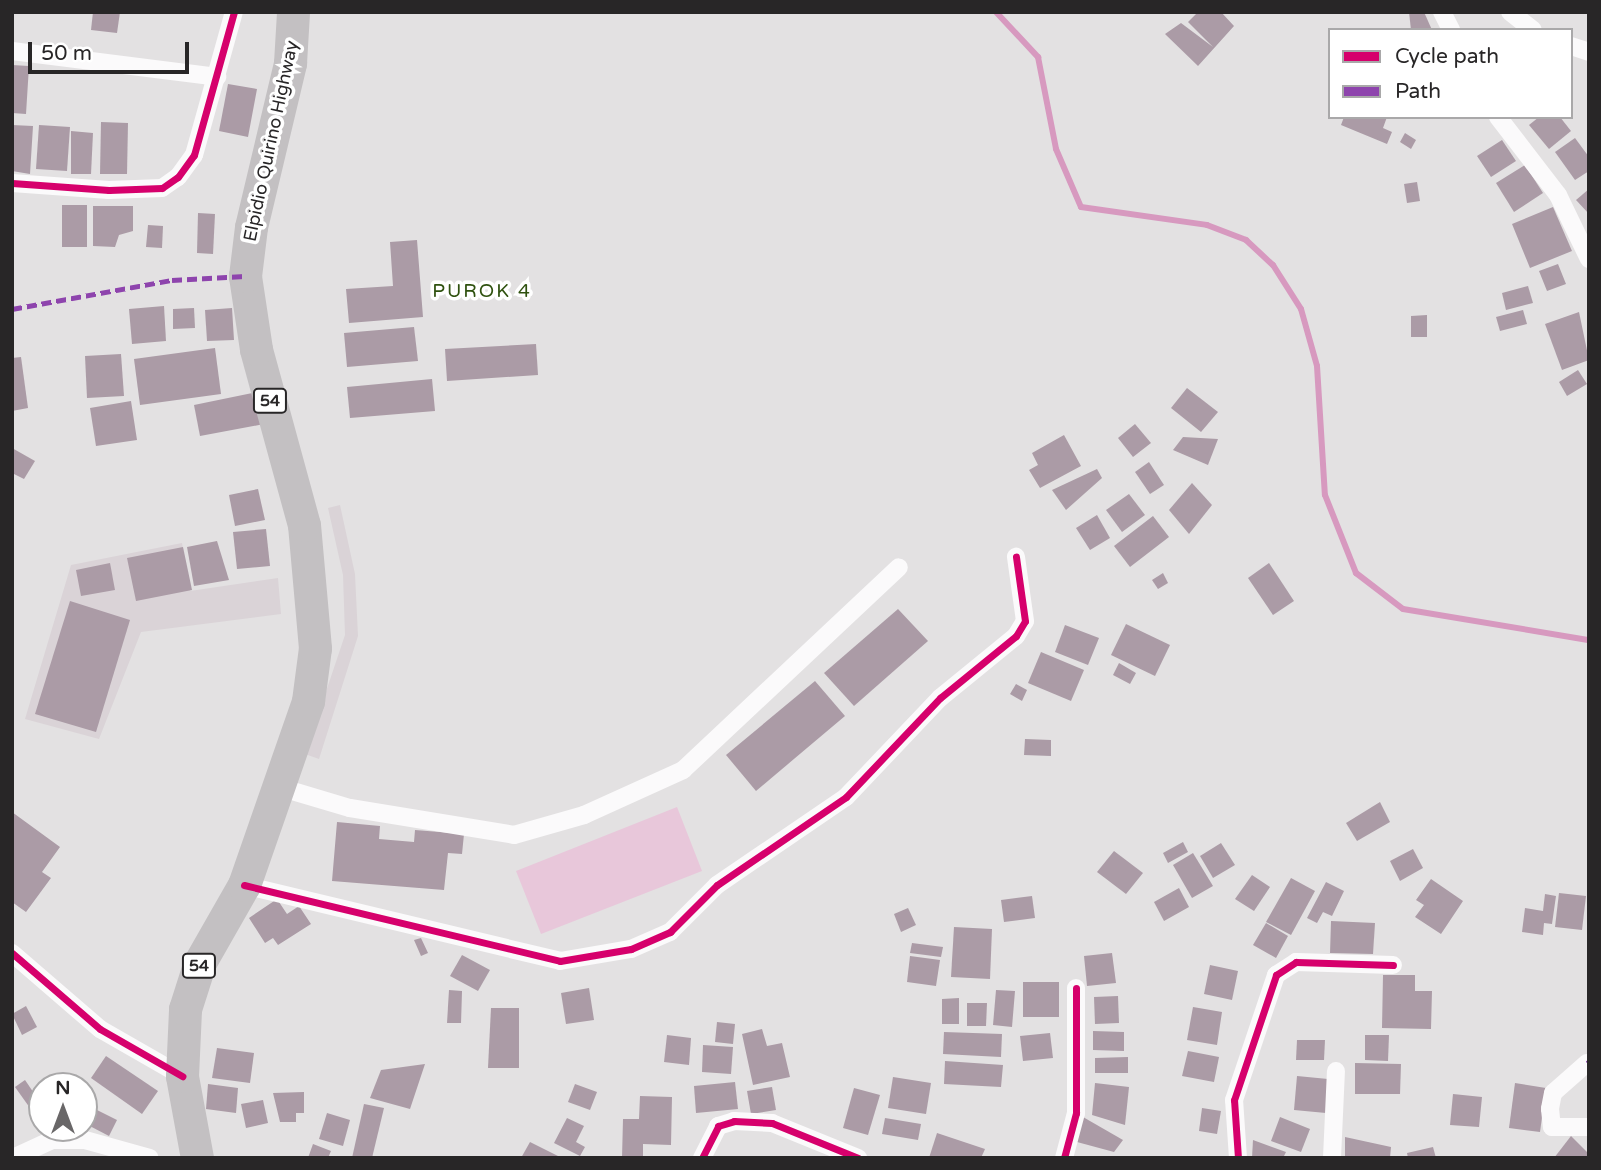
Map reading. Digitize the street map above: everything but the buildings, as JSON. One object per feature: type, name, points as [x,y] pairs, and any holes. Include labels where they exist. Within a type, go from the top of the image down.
[{"type":"highway","name":"Elpidio Quirino Highway","points":[[197,1158],[181,1076],[185,1009],[197,974],[244,885],[308,701],[315,648],[312,589],[304,525],[256,349],[245,276],[251,227],[290,63],[293,12]]},
{"type":"street","points":[[12,183],[162,188],[178,177],[194,155],[234,12]]},
{"type":"street","points":[[1442,12],[1450,28]]},
{"type":"street","points":[[1510,12],[1530,28]]},
{"type":"street","points":[[12,51],[217,77]]},
{"type":"street","points":[[1500,119],[1558,195],[1589,259]]},
{"type":"street","points":[[244,885],[560,961],[631,949],[670,932],[717,885],[846,797],[940,698],[1016,636],[1025,621],[1016,557]]},
{"type":"street","points":[[279,787],[350,808],[514,835],[584,815],[683,770],[899,567]]},
{"type":"street","points":[[12,953],[100,1029],[181,1076]]},
{"type":"street","points":[[1238,1158],[1234,1100],[1276,975],[1296,962],[1393,965]]},
{"type":"street","points":[[1064,1158],[1076,1113],[1076,988]]},
{"type":"street","points":[[1587,1063],[1553,1093],[1550,1109],[1552,1127],[1589,1127]]},
{"type":"street","points":[[1332,1158],[1336,1071]]},
{"type":"street","points":[[702,1158],[718,1126],[734,1121],[772,1123],[858,1158]]},
{"type":"street","points":[[13,1158],[52,1140],[85,1140],[150,1158]]},
{"type":"shaded area","points":[[340,505],[355,574],[358,636],[319,759],[305,754],[345,635],[343,575],[328,508]]},
{"type":"shaded area","points":[[182,543],[190,591],[278,578],[281,614],[141,632],[99,739],[25,719],[71,565]]},
{"type":"shaded area","points":[[677,807],[702,871],[541,934],[516,871]]},
{"type":"waterway","points":[[996,12],[1038,57],[1056,149],[1081,207],[1207,225],[1246,240],[1273,265],[1301,309],[1317,366],[1325,495],[1356,573],[1403,609],[1589,640]]},
{"type":"marked path","points":[[12,309],[172,280],[245,276]]},
{"type":"cycle path","points":[[12,183],[109,190],[162,188],[178,177],[194,155],[234,12]]},
{"type":"cycle path","points":[[244,885],[560,961],[631,949],[670,932],[717,885],[846,797],[940,698],[1016,636],[1025,621],[1016,557]]},
{"type":"cycle path","points":[[12,953],[100,1029],[182,1076]]},
{"type":"cycle path","points":[[1238,1158],[1234,1100],[1276,975],[1296,962],[1393,965]]},
{"type":"cycle path","points":[[1064,1158],[1076,1113],[1076,988]]},
{"type":"cycle path","points":[[702,1158],[718,1126],[734,1121],[772,1123],[858,1158]]},
{"type":"district","name":"PUROK 4","points":[[482,292]]}]
